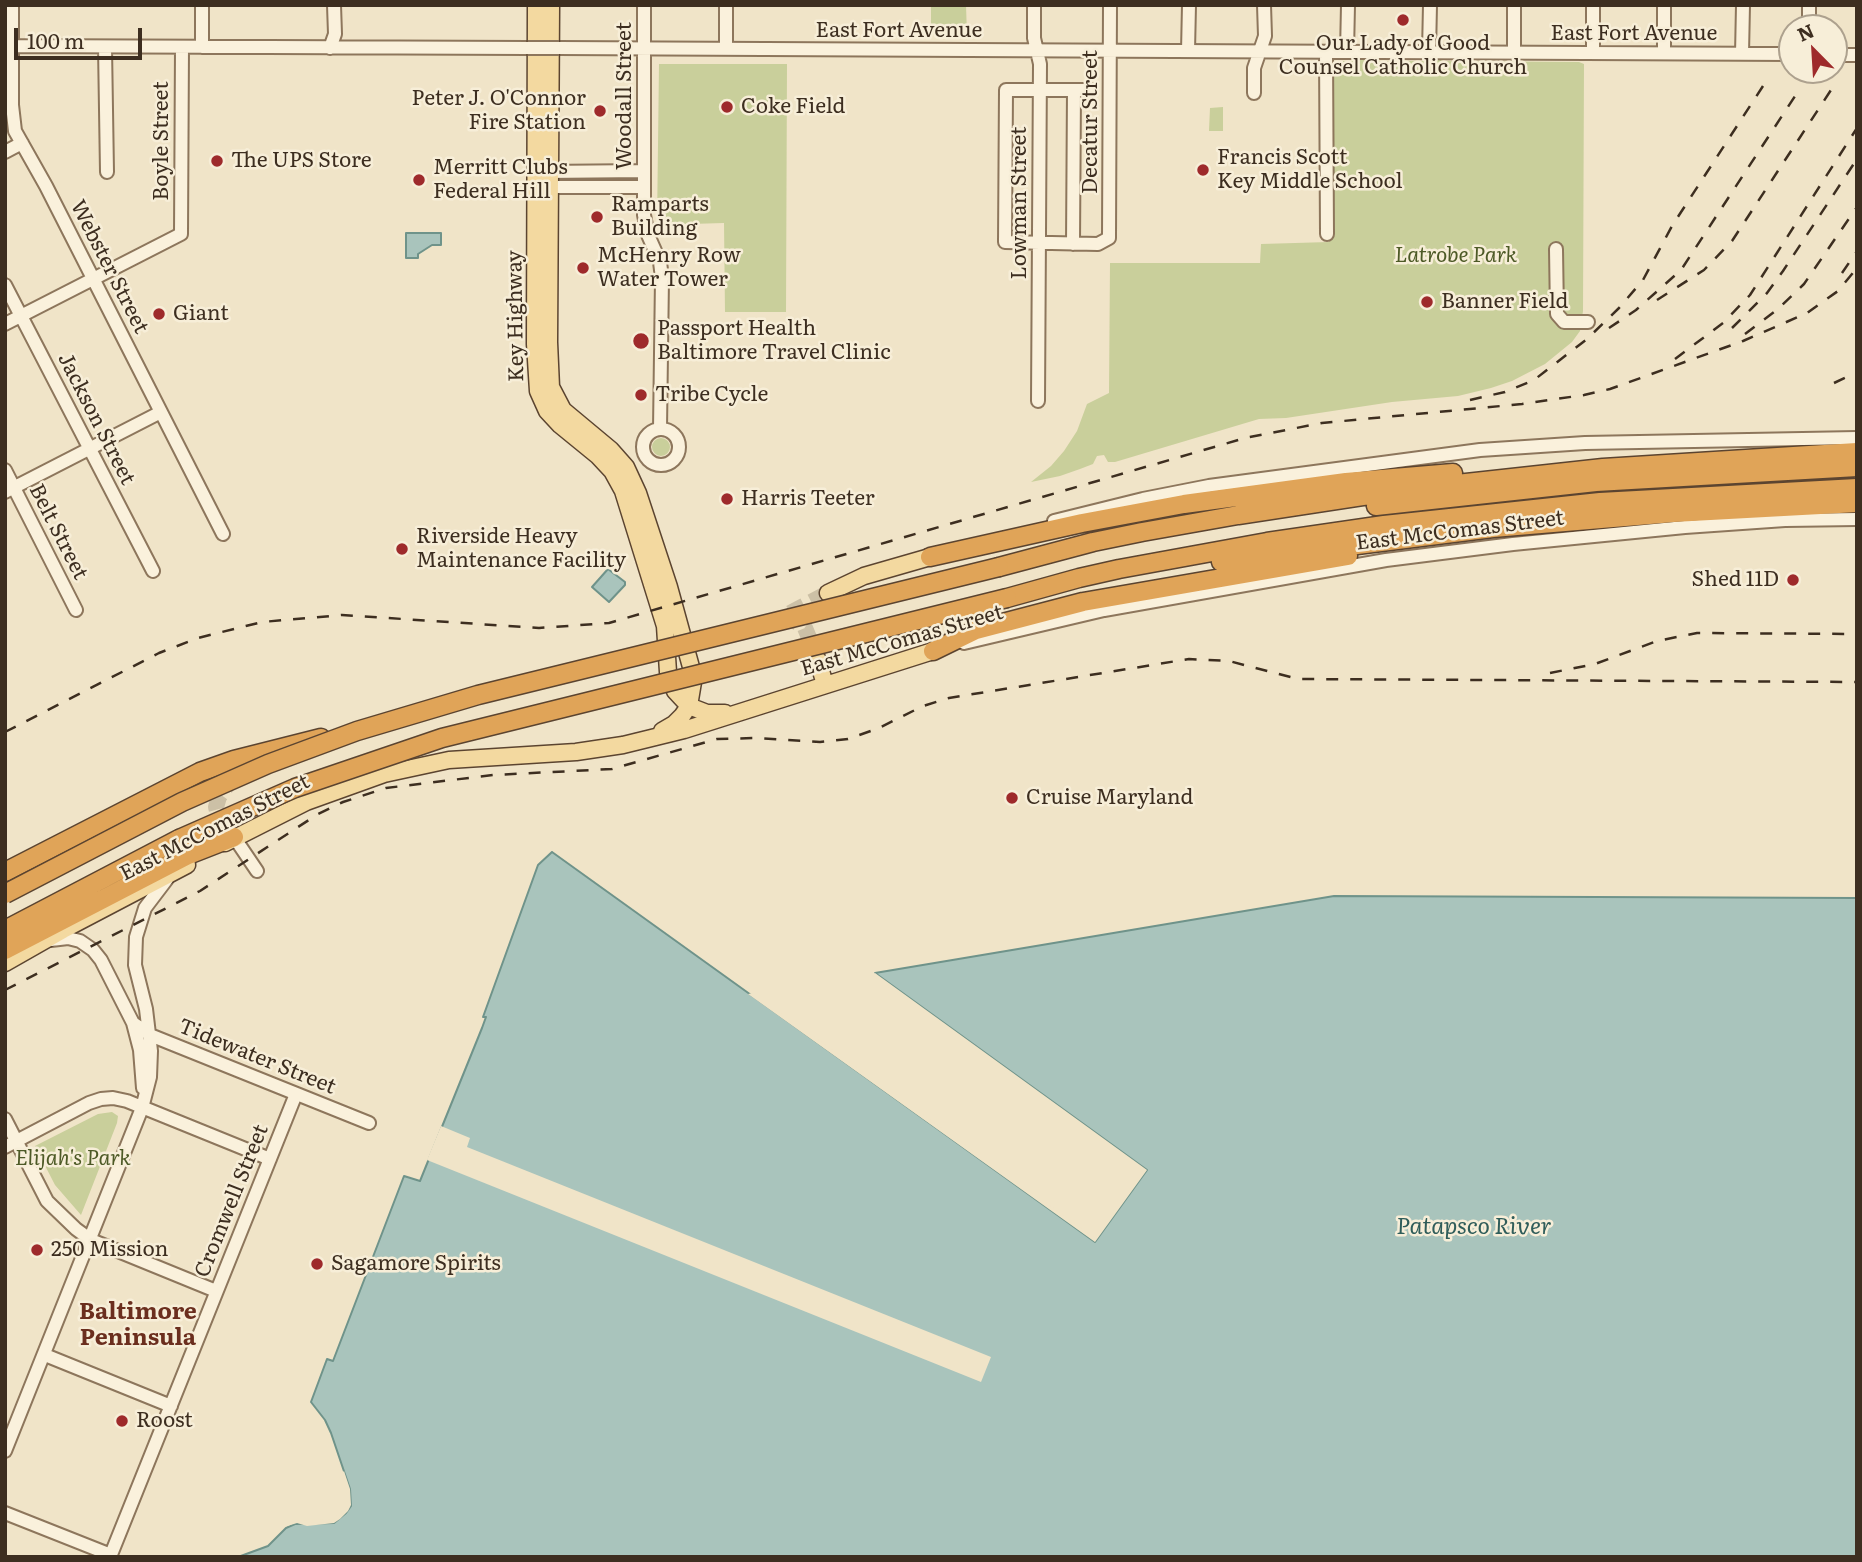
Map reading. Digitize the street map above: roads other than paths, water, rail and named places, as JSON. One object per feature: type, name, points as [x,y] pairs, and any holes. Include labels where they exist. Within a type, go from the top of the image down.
[{"type":"highway","points":[[5,894],[211,789],[287,756],[367,727],[478,695],[1093,542],[1353,497],[1554,472],[1857,452]]},
{"type":"highway","points":[[999,567],[1295,517],[1436,498],[1624,480],[1857,467]]},
{"type":"highway","points":[[930,557],[1119,516],[1251,494],[1419,475],[1496,471],[1554,472]]},
{"type":"highway","points":[[5,930],[228,816],[383,756],[531,715],[1079,578],[1267,542],[1395,523],[1600,502],[1857,488]]},
{"type":"highway","points":[[1007,598],[1280,553],[1558,522],[1857,503]]},
{"type":"highway","points":[[933,651],[976,631],[1115,595],[1371,552],[1491,536],[1558,522]]},
{"type":"highway","points":[[5,872],[200,772],[234,760],[324,737]]},
{"type":"highway","points":[[5,950],[231,834]]},
{"type":"main road","name":"Key Highway","points":[[536,5],[551,387],[563,410],[620,460],[638,493],[669,587],[692,672],[689,706]]},
{"type":"main road","name":"Key Highway","points":[[551,5],[535,370],[538,391],[547,411],[598,456],[612,471],[623,491],[665,626],[670,679],[679,696],[689,706]]},
{"type":"main road","points":[[828,593],[864,576],[930,557]]},
{"type":"main road","name":"East McComas Street","points":[[5,963],[175,871],[231,834],[366,779],[415,766],[489,756],[593,750],[647,739],[684,730],[933,651]]},
{"type":"main road","points":[[818,660],[825,685]]},
{"type":"main road","points":[[647,739],[674,724],[689,706],[713,713],[737,713]]},
{"type":"street","name":"Webster Street","points":[[12,5],[9,46],[15,131],[223,534]]},
{"type":"street","points":[[202,5],[202,47]]},
{"type":"street","points":[[330,48],[335,34],[334,5]]},
{"type":"street","name":"Woodall Street","points":[[644,5],[645,224],[660,262],[662,278],[660,429]]},
{"type":"street","points":[[726,5],[726,49]]},
{"type":"street","name":"Lowman Street","points":[[1034,5],[1034,38],[1040,64],[1038,401]]},
{"type":"street","name":"Decatur Street","points":[[1073,244],[1098,244],[1109,238],[1110,5]]},
{"type":"street","points":[[1188,51],[1189,5]]},
{"type":"street","points":[[1254,93],[1254,68],[1265,36],[1264,5]]},
{"type":"street","points":[[1348,5],[1348,52]]},
{"type":"street","points":[[1429,52],[1430,5]]},
{"type":"street","points":[[1514,5],[1514,52]]},
{"type":"street","points":[[1593,5],[1593,53]]},
{"type":"street","points":[[1664,5],[1664,53]]},
{"type":"street","points":[[1742,5],[1742,54]]},
{"type":"street","name":"East Fort Avenue","points":[[9,46],[1778,54]]},
{"type":"street","points":[[105,47],[107,172]]},
{"type":"street","name":"Boyle Street","points":[[93,279],[181,234],[182,47]]},
{"type":"street","points":[[1326,52],[1327,234]]},
{"type":"street","points":[[1074,90],[1073,244],[1005,242],[1006,90],[1040,90],[1074,90],[1091,90]]},
{"type":"street","points":[[5,152],[22,143]]},
{"type":"street","points":[[543,180],[644,171]]},
{"type":"street","points":[[543,180],[644,187]]},
{"type":"street","points":[[1556,249],[1557,314],[1564,322],[1588,322]]},
{"type":"street","points":[[5,324],[93,279]]},
{"type":"street","name":"Jackson Street","points":[[5,285],[153,571]]},
{"type":"street","points":[[10,490],[161,412]]},
{"type":"street","points":[[930,557],[1043,524],[1175,492],[1241,480],[1420,457],[1585,443],[1857,438]]},
{"type":"street","name":"Belt Street","points":[[5,470],[10,490],[76,611]]},
{"type":"street","name":"East McComas Street","points":[[933,651],[1078,615],[1386,560],[1685,527],[1857,519]]},
{"type":"street","points":[[231,834],[257,871]]},
{"type":"street","points":[[5,1451],[142,1108],[150,1077],[151,1058],[150,1035],[135,965],[136,937],[142,915],[150,900],[175,871]]},
{"type":"street","points":[[44,942],[63,938],[80,941],[93,950],[104,965],[133,1023],[142,1066],[142,1108]]},
{"type":"street","name":"Tidewater Street","points":[[133,1023],[150,1035],[369,1123]]},
{"type":"street","points":[[151,1058],[160,1051],[176,1046]]},
{"type":"street","name":"Cromwell Street","points":[[110,1556],[296,1094]]},
{"type":"street","points":[[11,1144],[101,1099],[126,1101],[270,1159]]},
{"type":"street","points":[[5,1119],[11,1144],[47,1201],[69,1223],[91,1240],[216,1291]]},
{"type":"street","points":[[45,1355],[171,1406]]},
{"type":"street","points":[[5,1513],[110,1556]]},
{"type":"water","points":[[406,233],[441,233],[441,245],[432,245],[418,254],[418,258],[406,258]]},
{"type":"water","points":[[608,569],[625,582],[609,602],[592,587]]},
{"type":"water","name":"Patapsco River","points":[[552,852],[1095,1242],[1147,1170],[875,973],[1334,896],[1857,898],[1857,1557],[238,1557],[268,1546],[286,1528],[295,1524],[334,1523],[351,1506],[350,1489],[331,1433],[311,1402],[327,1359],[333,1361],[404,1176],[420,1181],[482,1028],[486,1017],[483,1017],[538,865]]},
{"type":"tunnel","points":[[790,613],[828,593]]},
{"type":"tunnel","points":[[785,614],[805,628],[817,657]]},
{"type":"tunnel","points":[[227,831],[216,807],[219,797],[233,777]]},
{"type":"railway","points":[[1470,400],[1505,392],[1534,380],[1587,339],[1619,308],[1643,280],[1672,226],[1763,86]]},
{"type":"railway","points":[[1609,328],[1636,310],[1681,270],[1799,90]]},
{"type":"railway","points":[[1657,300],[1704,270],[1732,241],[1831,90]]},
{"type":"railway","points":[[1675,359],[1723,323],[1750,295],[1857,128]]},
{"type":"railway","points":[[1732,328],[1767,293],[1857,159]]},
{"type":"railway","points":[[1745,334],[1778,309],[1804,284],[1857,207]]},
{"type":"railway","points":[[1842,273],[1857,251]]},
{"type":"railway","points":[[5,732],[159,653],[198,638],[262,622],[342,615],[539,628],[609,623],[1245,438],[1322,423],[1522,404],[1610,389],[1743,341],[1807,313],[1838,291],[1857,268]]},
{"type":"railway","points":[[1834,383],[1857,372]]},
{"type":"railway","points":[[1550,673],[1595,664],[1657,641],[1697,633],[1857,634]]},
{"type":"railway","points":[[5,990],[200,891],[318,814],[343,802],[386,788],[493,775],[612,769],[717,739],[757,738],[820,742],[848,739],[879,728],[923,706],[949,698],[1189,659],[1229,661],[1298,679],[1857,682]]},
{"type":"place","name":"Our Lady of Good Counsel Catholic Church","points":[[1403,20]]},
{"type":"place","name":"Coke Field","points":[[727,107]]},
{"type":"place","name":"Peter J. O'Connor Fire Station","points":[[600,111]]},
{"type":"place","name":"The UPS Store","points":[[217,161]]},
{"type":"place","name":"Francis Scott Key Middle School","points":[[1203,170]]},
{"type":"place","name":"Merritt Clubs Federal Hill","points":[[419,180]]},
{"type":"place","name":"Ramparts Building","points":[[597,217]]},
{"type":"place","name":"McHenry Row Water Tower","points":[[583,268]]},
{"type":"place","name":"Banner Field","points":[[1427,302]]},
{"type":"place","name":"Giant","points":[[159,314]]},
{"type":"place","name":"Passport Health Baltimore Travel Clinic","points":[[641,341]]},
{"type":"place","name":"Tribe Cycle","points":[[641,395]]},
{"type":"place","name":"Harris Teeter","points":[[727,499]]},
{"type":"place","name":"Riverside Heavy Maintenance Facility","points":[[402,549]]},
{"type":"place","name":"Shed 11D","points":[[1793,580]]},
{"type":"place","name":"Cruise Maryland","points":[[1012,798]]},
{"type":"place","name":"250 Mission","points":[[37,1250]]},
{"type":"place","name":"Sagamore Spirits","points":[[317,1264]]},
{"type":"place","name":"Roost","points":[[122,1421]]},
{"type":"district","name":"Baltimore Peninsula","points":[[138,1325]]},
{"type":"park label","name":"Latrobe Park","points":[[1456,256]]},
{"type":"park label","name":"Elijah's Park","points":[[73,1159]]}]
